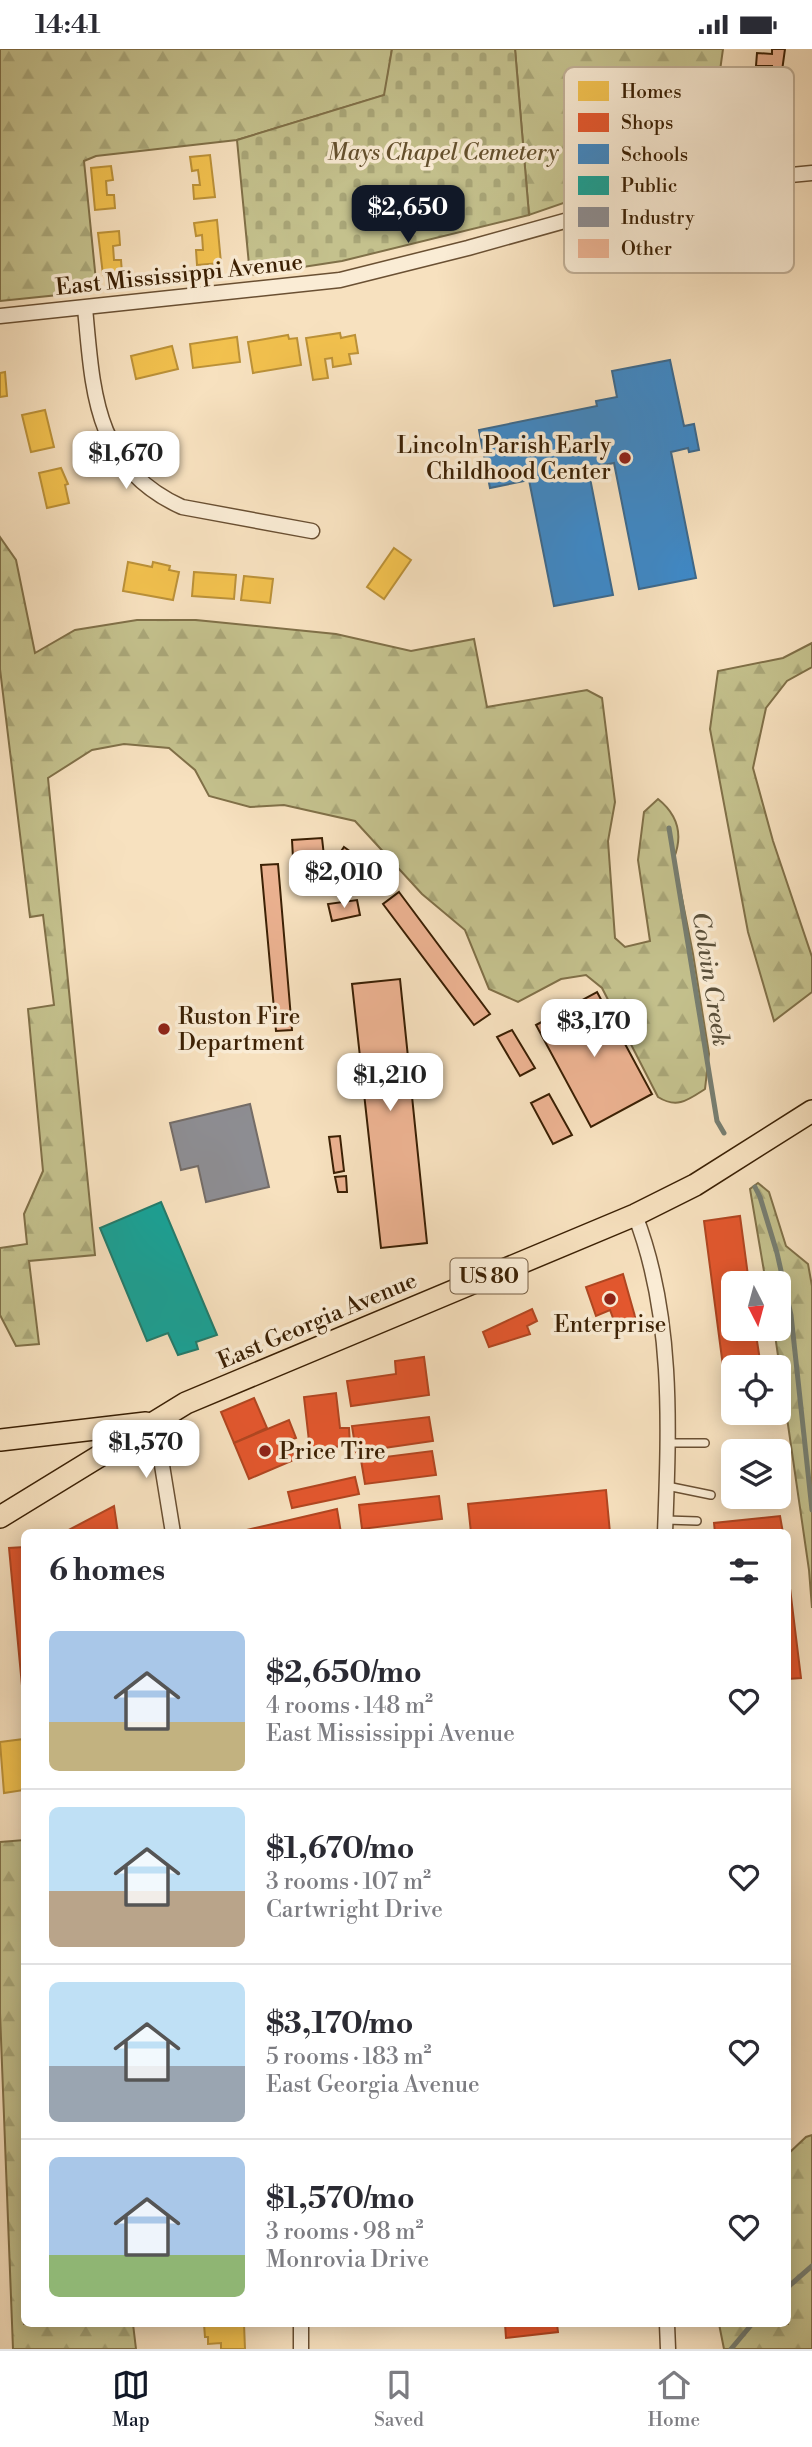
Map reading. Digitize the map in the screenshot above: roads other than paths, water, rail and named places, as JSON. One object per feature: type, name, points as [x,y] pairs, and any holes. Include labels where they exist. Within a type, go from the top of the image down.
[{"type":"main road","name":"East Georgia Avenue","points":[[0,1517],[186,1403],[635,1215],[695,1185],[812,1111]]},
{"type":"main road","points":[[0,1440],[155,1422]]},
{"type":"street","name":"East Mississippi Avenue","points":[[794,175],[812,173]]},
{"type":"street","name":"East Mississippi Avenue","points":[[0,316],[340,279],[468,249],[564,222]]},
{"type":"street","points":[[85,308],[92,386],[97,406],[113,446],[137,477],[165,499],[182,507],[312,531]]},
{"type":"street","points":[[635,1215],[648,1249],[655,1279],[665,1366],[668,1443],[665,1526]]},
{"type":"street","points":[[155,1422],[172,1529]]},
{"type":"street","points":[[301,2327],[301,2349]]},
{"type":"street","points":[[667,2327],[668,2349]]},
{"type":"lane","points":[[668,1443],[705,1443]]},
{"type":"lane","points":[[666,1486],[711,1495]]},
{"type":"lane","points":[[665,1526],[697,1521]]},
{"type":"waterway","name":"Colvin Creek","points":[[669,828],[717,1121],[724,1133]]},
{"type":"waterway","name":"Colvin Creek","points":[[755,1187],[777,1253],[791,1315],[812,1510]]},
{"type":"waterway","name":"Colvin Creek","points":[[791,2284],[812,2266]]},
{"type":"waterway","name":"Colvin Creek","points":[[731,2349],[749,2327]]},
{"type":"place","name":"Lincoln Parish Early Childhood Center","points":[[625,458]]},
{"type":"place","name":"Ruston Fire Department","points":[[164,1029]]},
{"type":"place","name":"Enterprise","points":[[610,1299]]},
{"type":"place","name":"Price Tire","points":[[265,1451]]},
{"type":"park label","name":"Mays Chapel Cemetery","points":[[443,152]]}]
